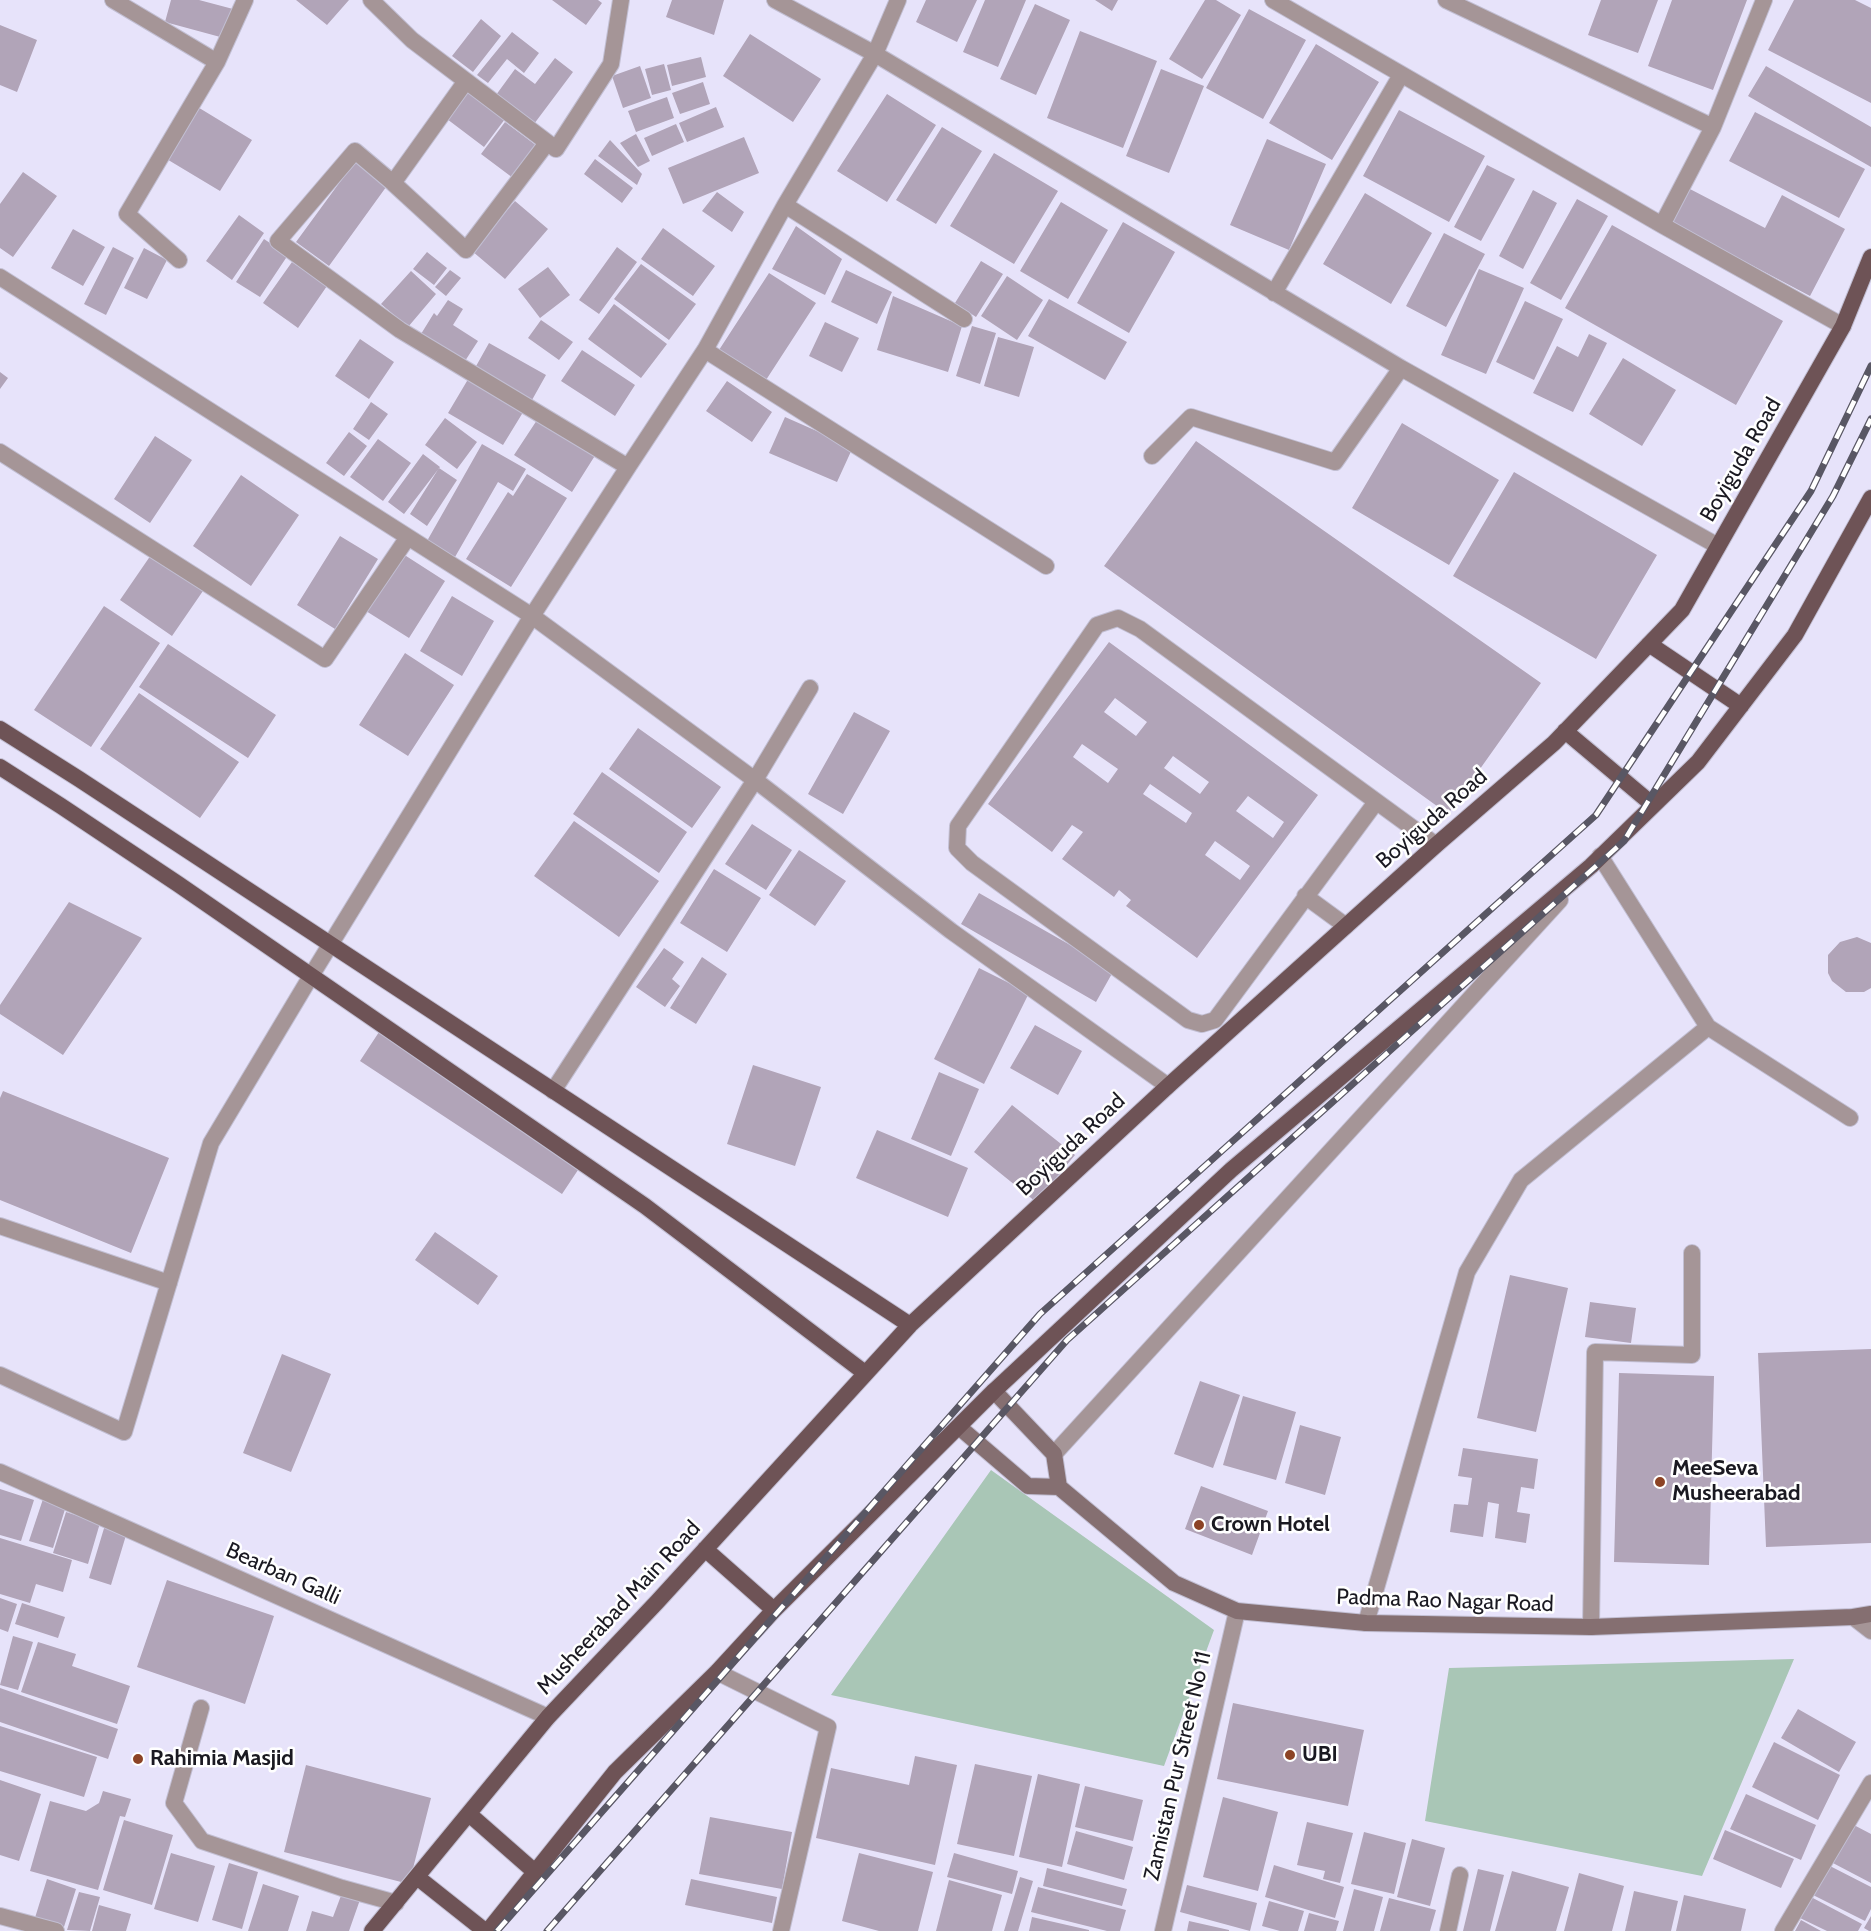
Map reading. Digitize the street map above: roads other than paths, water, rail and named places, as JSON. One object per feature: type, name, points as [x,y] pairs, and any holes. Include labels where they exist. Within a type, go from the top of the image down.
[{"type":"main road","name":"Boyiguda Road","points":[[910,1325],[1168,1086],[1565,731],[1682,610],[1843,326],[1871,257]]},
{"type":"main road","points":[[417,1877],[487,1931],[615,1772],[994,1391],[1231,1170],[1595,861],[1698,762],[1795,636],[1871,498]]},
{"type":"main road","points":[[1649,644],[1741,706]]},
{"type":"main road","points":[[0,729],[910,1325]]},
{"type":"main road","points":[[1565,731],[1653,805]]},
{"type":"main road","points":[[0,767],[311,976],[645,1206],[865,1373]]},
{"type":"main road","name":"Musheerabad Main Road","points":[[372,1931],[548,1717],[910,1325]]},
{"type":"main road","points":[[959,1427],[1028,1486],[1059,1487],[1054,1454],[994,1391]]},
{"type":"main road","name":"Padma Rao Nagar Road","points":[[1059,1487],[1174,1583],[1237,1611],[1366,1623],[1591,1627],[1853,1617],[1871,1614]]},
{"type":"main road","points":[[705,1549],[774,1610]]},
{"type":"main road","points":[[469,1814],[535,1872]]},
{"type":"street","points":[[112,0],[217,62]]},
{"type":"street","points":[[179,260],[127,214],[217,62],[245,0]]},
{"type":"street","points":[[371,0],[412,40],[556,149],[611,64],[621,0]]},
{"type":"street","points":[[775,0],[875,54],[1401,368],[1718,546]]},
{"type":"street","points":[[0,1375],[124,1432],[211,1143],[532,616],[705,350],[785,205],[875,54],[898,0]]},
{"type":"street","points":[[1273,0],[1662,225],[1843,326]]},
{"type":"street","points":[[1446,0],[1713,127]]},
{"type":"street","points":[[1662,225],[1713,127],[1764,0]]},
{"type":"street","points":[[1274,293],[1401,75]]},
{"type":"street","points":[[393,183],[466,81]]},
{"type":"street","points":[[547,143],[466,250],[355,151],[278,241],[399,330],[628,466]]},
{"type":"street","points":[[785,205],[964,319]]},
{"type":"street","points":[[0,277],[532,616],[754,780],[951,931],[1168,1086]]},
{"type":"street","points":[[705,350],[1046,566]]},
{"type":"street","points":[[1152,456],[1191,417],[1335,462],[1401,368]]},
{"type":"street","points":[[0,452],[325,659],[408,537]]},
{"type":"street","points":[[1376,801],[1215,1020],[1202,1024],[1188,1020],[972,863],[957,848],[958,826],[1097,625],[1118,618],[1140,629],[1376,801],[1436,845]]},
{"type":"street","points":[[553,1091],[754,780],[810,688]]},
{"type":"street","points":[[1054,1454],[1595,861],[1708,1028],[1850,1118]]},
{"type":"street","points":[[1305,896],[1346,926]]},
{"type":"street","points":[[1366,1623],[1467,1272],[1521,1180],[1708,1028]]},
{"type":"street","points":[[0,1226],[169,1283]]},
{"type":"street","points":[[1591,1627],[1595,1352],[1692,1355],[1692,1253]]},
{"type":"street","name":"Bearban Galli","points":[[0,1472],[548,1717]]},
{"type":"street","name":"Zamistan Pur Street No 11","points":[[1163,1931],[1237,1611]]},
{"type":"street","points":[[1853,1617],[1871,1631]]},
{"type":"street","points":[[717,1672],[828,1727],[781,1931]]},
{"type":"street","points":[[201,1708],[174,1803],[202,1841],[342,1888],[396,1903]]},
{"type":"street","points":[[1783,1931],[1871,1783]]},
{"type":"street","points":[[1448,1931],[1460,1875]]},
{"type":"street","points":[[0,1916],[56,1931]]},
{"type":"railway","points":[[497,1931],[1040,1314],[1596,815],[1811,491],[1871,366]]},
{"type":"railway","points":[[547,1931],[1067,1340],[1624,841],[1833,496],[1871,419]]},
{"type":"place","name":"MeeSeva Musheerabad","points":[[1660,1482]]},
{"type":"place","name":"Crown Hotel","points":[[1199,1525]]},
{"type":"place","name":"UBI","points":[[1290,1755]]},
{"type":"place","name":"Rahimia Masjid","points":[[138,1759]]}]
